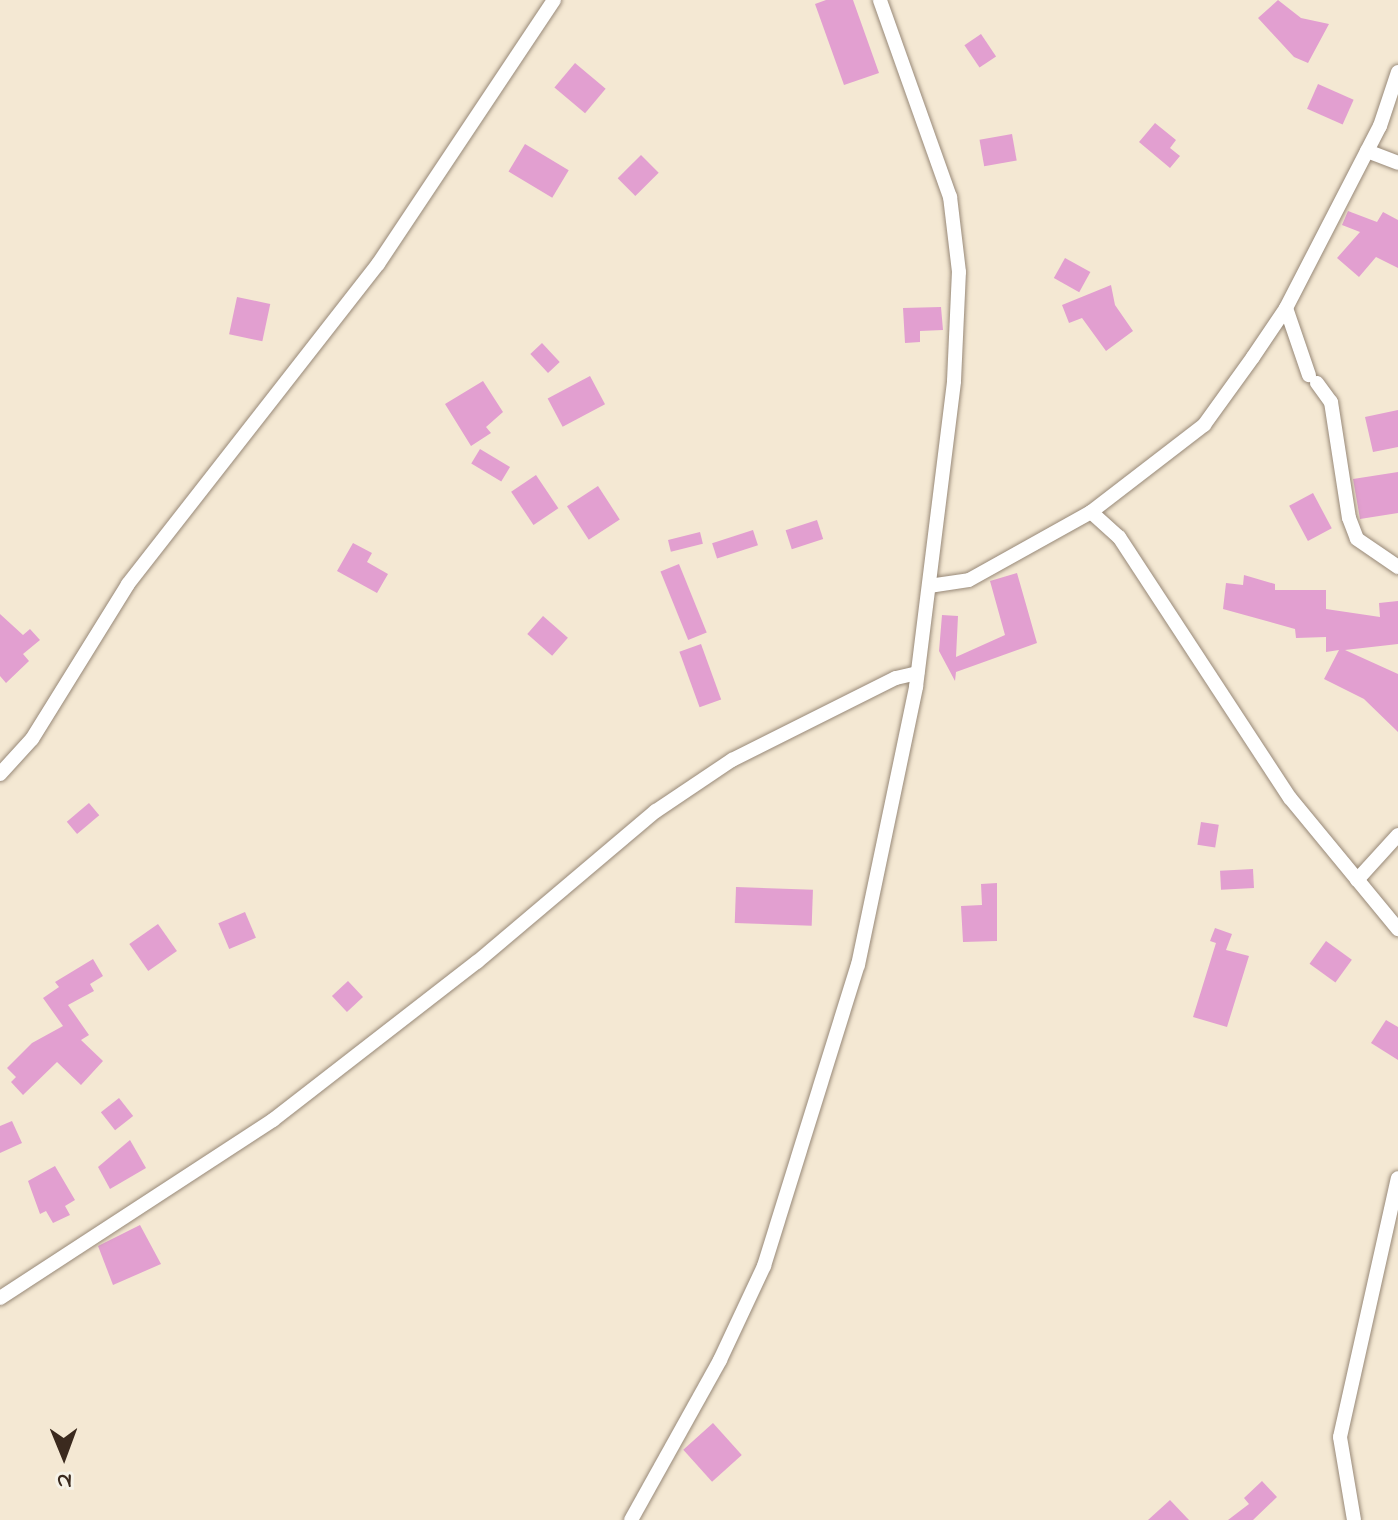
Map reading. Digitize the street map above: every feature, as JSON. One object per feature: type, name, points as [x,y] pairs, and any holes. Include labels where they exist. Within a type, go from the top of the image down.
[{"type":"street","points":[[0,774],[32,739],[128,584],[378,264],[554,0]]},
{"type":"street","points":[[631,1520],[720,1360],[764,1266],[858,965],[917,673],[954,381],[959,272],[950,197],[880,0]]},
{"type":"street","points":[[929,586],[969,580],[1091,512],[1159,464],[1204,425],[1286,308],[1367,151],[1398,72]]},
{"type":"street","points":[[1367,151],[1398,163]]},
{"type":"street","points":[[1286,308],[1313,379],[1331,402],[1349,518],[1357,539],[1398,567]]},
{"type":"street","points":[[1091,512],[1119,537],[1290,798],[1398,929]]},
{"type":"street","points":[[0,1298],[273,1120],[477,962],[656,811],[732,760],[896,678],[917,673]]},
{"type":"street","points":[[1357,880],[1398,835]]},
{"type":"street","points":[[1354,1520],[1340,1437],[1398,1178]]},
{"type":"building","points":[[826,0],[853,0],[879,73],[844,85],[815,4]]},
{"type":"building","points":[[1278,0],[1301,18],[1329,24],[1308,63],[1294,57],[1258,18]]},
{"type":"building","points":[[981,34],[996,56],[980,68],[964,45]]},
{"type":"building","points":[[575,63],[606,89],[585,113],[554,88]]},
{"type":"building","points":[[1318,84],[1354,100],[1343,125],[1307,109]]},
{"type":"building","points":[[1155,123],[1176,140],[1170,148],[1180,156],[1170,168],[1139,142]]},
{"type":"building","points":[[1012,134],[1017,161],[984,166],[980,140]]},
{"type":"building","points":[[525,144],[569,170],[552,198],[509,171]]},
{"type":"building","points":[[641,155],[659,173],[635,196],[618,178]]},
{"type":"building","points":[[1348,211],[1377,222],[1383,212],[1398,220],[1398,268],[1376,257],[1359,277],[1337,258],[1360,232],[1342,225]]},
{"type":"building","points":[[1065,258],[1090,272],[1079,292],[1054,278]]},
{"type":"building","points":[[1111,285],[1115,305],[1133,331],[1106,351],[1082,318],[1069,323],[1062,305]]},
{"type":"building","points":[[237,297],[270,304],[262,341],[229,334]]},
{"type":"building","points":[[941,307],[943,330],[920,331],[920,342],[905,343],[903,308]]},
{"type":"building","points":[[542,343],[560,362],[548,373],[530,354]]},
{"type":"building","points":[[590,376],[605,404],[563,427],[548,399]]},
{"type":"building","points":[[483,381],[503,412],[486,427],[491,433],[471,446],[445,404]]},
{"type":"building","points":[[1398,410],[1398,447],[1373,452],[1365,417]]},
{"type":"building","points":[[480,449],[510,467],[501,482],[471,464]]},
{"type":"building","points":[[1398,472],[1398,513],[1360,519],[1353,479]]},
{"type":"building","points":[[536,475],[558,508],[533,525],[511,492]]},
{"type":"building","points":[[598,486],[620,520],[589,540],[567,506]]},
{"type":"building","points":[[1313,493],[1332,528],[1308,541],[1289,506]]},
{"type":"building","points":[[817,520],[823,539],[792,549],[786,530]]},
{"type":"building","points":[[753,530],[758,545],[717,559],[712,543]]},
{"type":"building","points":[[700,532],[703,544],[671,552],[668,540]]},
{"type":"building","points":[[353,543],[372,553],[367,562],[388,574],[377,593],[337,571]]},
{"type":"building","points":[[679,564],[707,633],[688,640],[660,571]]},
{"type":"building","points":[[1017,573],[1037,643],[956,672],[955,681],[939,651],[942,615],[958,616],[956,657],[1005,635],[990,581]]},
{"type":"building","points":[[1244,575],[1275,584],[1275,590],[1326,590],[1326,609],[1380,617],[1379,603],[1398,601],[1398,644],[1345,650],[1398,674],[1398,732],[1364,699],[1324,679],[1339,650],[1326,652],[1326,637],[1296,638],[1295,629],[1223,609],[1226,583],[1243,585]]},
{"type":"building","points":[[0,614],[23,635],[30,629],[40,640],[23,654],[29,661],[6,683],[0,676]]},
{"type":"building","points":[[543,616],[568,638],[552,656],[527,634]]},
{"type":"building","points":[[701,644],[721,699],[700,707],[679,652]]},
{"type":"building","points":[[89,803],[99,815],[77,834],[67,822]]},
{"type":"building","points":[[1201,822],[1219,825],[1215,848],[1197,845]]},
{"type":"building","points":[[1253,869],[1254,888],[1221,890],[1220,871]]},
{"type":"building","points":[[997,883],[997,941],[963,942],[961,906],[982,905],[981,884]]},
{"type":"building","points":[[736,887],[813,890],[812,926],[735,923]]},
{"type":"building","points":[[245,912],[256,938],[229,949],[218,923]]},
{"type":"building","points":[[158,924],[177,951],[148,971],[129,944]]},
{"type":"building","points":[[1215,928],[1232,934],[1226,950],[1249,956],[1227,1027],[1193,1017],[1216,943],[1210,941]]},
{"type":"building","points":[[1326,941],[1352,960],[1335,982],[1310,964]]},
{"type":"building","points":[[93,959],[103,976],[90,984],[94,991],[68,1005],[89,1035],[81,1040],[103,1061],[81,1085],[57,1062],[23,1095],[11,1082],[16,1077],[7,1068],[32,1043],[63,1026],[43,998],[59,987],[55,982]]},
{"type":"building","points":[[348,981],[363,997],[347,1012],[332,996]]},
{"type":"building","points":[[1386,1020],[1398,1027],[1398,1060],[1371,1043]]},
{"type":"building","points":[[119,1098],[133,1116],[115,1130],[101,1112]]},
{"type":"building","points":[[12,1121],[22,1143],[0,1153],[0,1126]]},
{"type":"building","points":[[130,1140],[146,1168],[110,1189],[98,1167]]},
{"type":"building","points":[[55,1166],[75,1200],[65,1206],[70,1215],[53,1223],[46,1211],[40,1214],[28,1181]]},
{"type":"building","points":[[140,1225],[161,1264],[113,1285],[98,1246]]},
{"type":"building","points":[[713,1423],[742,1455],[712,1482],[683,1450]]},
{"type":"building","points":[[1262,1481],[1277,1497],[1253,1520],[1228,1520],[1249,1504],[1244,1498]]},
{"type":"building","points":[[1170,1500],[1189,1520],[1148,1520]]}]
